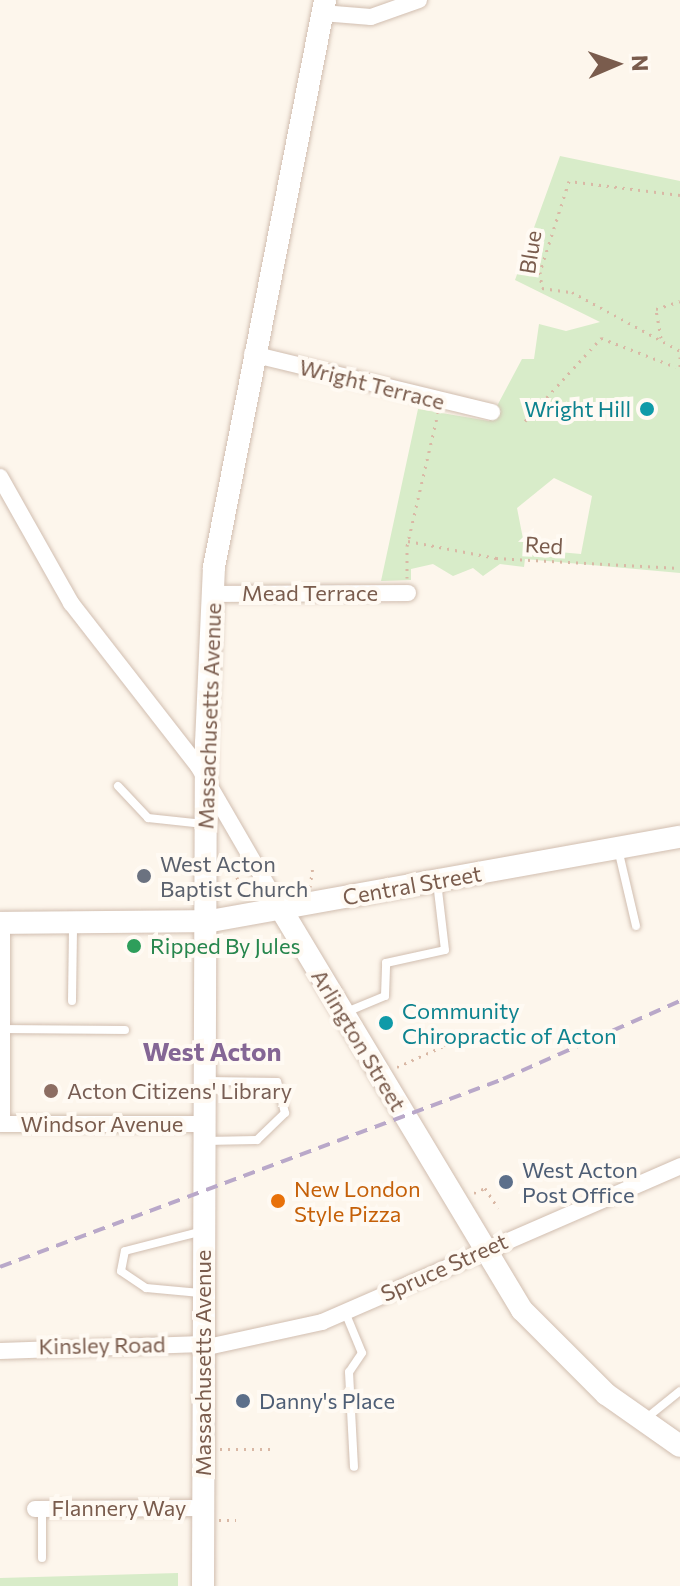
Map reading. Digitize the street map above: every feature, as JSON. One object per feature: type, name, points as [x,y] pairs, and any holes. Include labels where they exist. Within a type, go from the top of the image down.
[{"type":"main road","name":"Massachusetts Avenue","points":[[203,1586],[211,1514],[203,1346],[205,780],[213,594],[252,354],[323,7]]},
{"type":"main road","name":"Central Street","points":[[1,923],[73,925],[205,921],[680,837]]},
{"type":"main road","name":"Arlington Street","points":[[281,909],[483,1248],[551,1342],[643,1420],[680,1446]]},
{"type":"street","points":[[323,7],[371,17],[419,0]]},
{"type":"street","name":"Wright Terrace","points":[[252,354],[492,412]]},
{"type":"street","name":"Arlington Street","points":[[0,477],[71,603],[205,780],[281,909]]},
{"type":"street","name":"Mead Terrace","points":[[213,594],[408,593]]},
{"type":"street","points":[[1,923],[1,1124]]},
{"type":"street","name":"Windsor Avenue","points":[[1,1124],[204,1133]]},
{"type":"street","name":"Spruce Street","points":[[203,1346],[273,1337],[345,1312],[483,1248],[680,1166]]},
{"type":"street","name":"Kinsley Road","points":[[0,1351],[203,1346]]},
{"type":"street","name":"Flannery Way","points":[[38,1509],[211,1514]]},
{"type":"lane","points":[[118,786],[148,818],[205,824]]},
{"type":"lane","points":[[618,848],[636,926]]},
{"type":"lane","points":[[343,1013],[385,996],[386,963],[445,950],[437,881]]},
{"type":"lane","points":[[72,1001],[73,925]]},
{"type":"lane","points":[[2,1029],[125,1030]]},
{"type":"lane","points":[[204,1081],[277,1082],[285,1113],[257,1140],[204,1133]]},
{"type":"lane","points":[[204,1231],[125,1251],[121,1271],[146,1288],[204,1293]]},
{"type":"lane","points":[[345,1312],[362,1353],[349,1372],[354,1467]]},
{"type":"lane","points":[[643,1420],[680,1391]]},
{"type":"lane","points":[[38,1509],[42,1558]]},
{"type":"path","name":"Blue","points":[[680,195],[569,181],[540,272],[542,288],[572,292],[623,326],[661,339],[680,351]]},
{"type":"path","points":[[661,339],[656,309],[680,301]]},
{"type":"path","points":[[525,421],[601,338],[678,368],[680,357]]},
{"type":"path","points":[[408,593],[408,541],[441,401]]},
{"type":"path","name":"Red","points":[[408,541],[496,558],[680,568]]},
{"type":"path","points":[[301,890],[310,888],[313,866]]},
{"type":"path","points":[[237,884],[241,895]]},
{"type":"path","points":[[390,1067],[446,1045],[434,1042]]},
{"type":"path","points":[[467,1197],[485,1188],[498,1208]]},
{"type":"path","points":[[220,1449],[276,1449]]},
{"type":"path","points":[[211,1514],[236,1520]]},
{"type":"green space","points":[[560,156],[680,181],[680,573],[525,559],[524,567],[500,564],[483,576],[473,568],[453,576],[433,564],[411,569],[411,580],[381,581],[418,409],[489,421],[522,359],[534,359],[539,324],[566,331],[600,322],[515,280]],"holes":[[[554,478],[592,496],[581,554],[525,549],[517,508]]]},
{"type":"green space","points":[[178,1573],[178,1586],[0,1586],[0,1578]]},
{"type":"railway","points":[[0,1267],[503,1079],[680,1001]]},
{"type":"place","name":"Wright Hill","points":[[647,409]]},
{"type":"place","name":"West Acton Baptist Church","points":[[144,876]]},
{"type":"place","name":"Ripped By Jules","points":[[134,946]]},
{"type":"place","name":"Community Chiropractic of Acton","points":[[386,1023]]},
{"type":"place","name":"Acton Citizens' Library","points":[[51,1091]]},
{"type":"place","name":"West Acton Post Office","points":[[506,1182]]},
{"type":"place","name":"New London Style Pizza","points":[[278,1201]]},
{"type":"place","name":"Danny's Place","points":[[243,1401]]},
{"type":"district","name":"West Acton","points":[[212,1051]]}]
